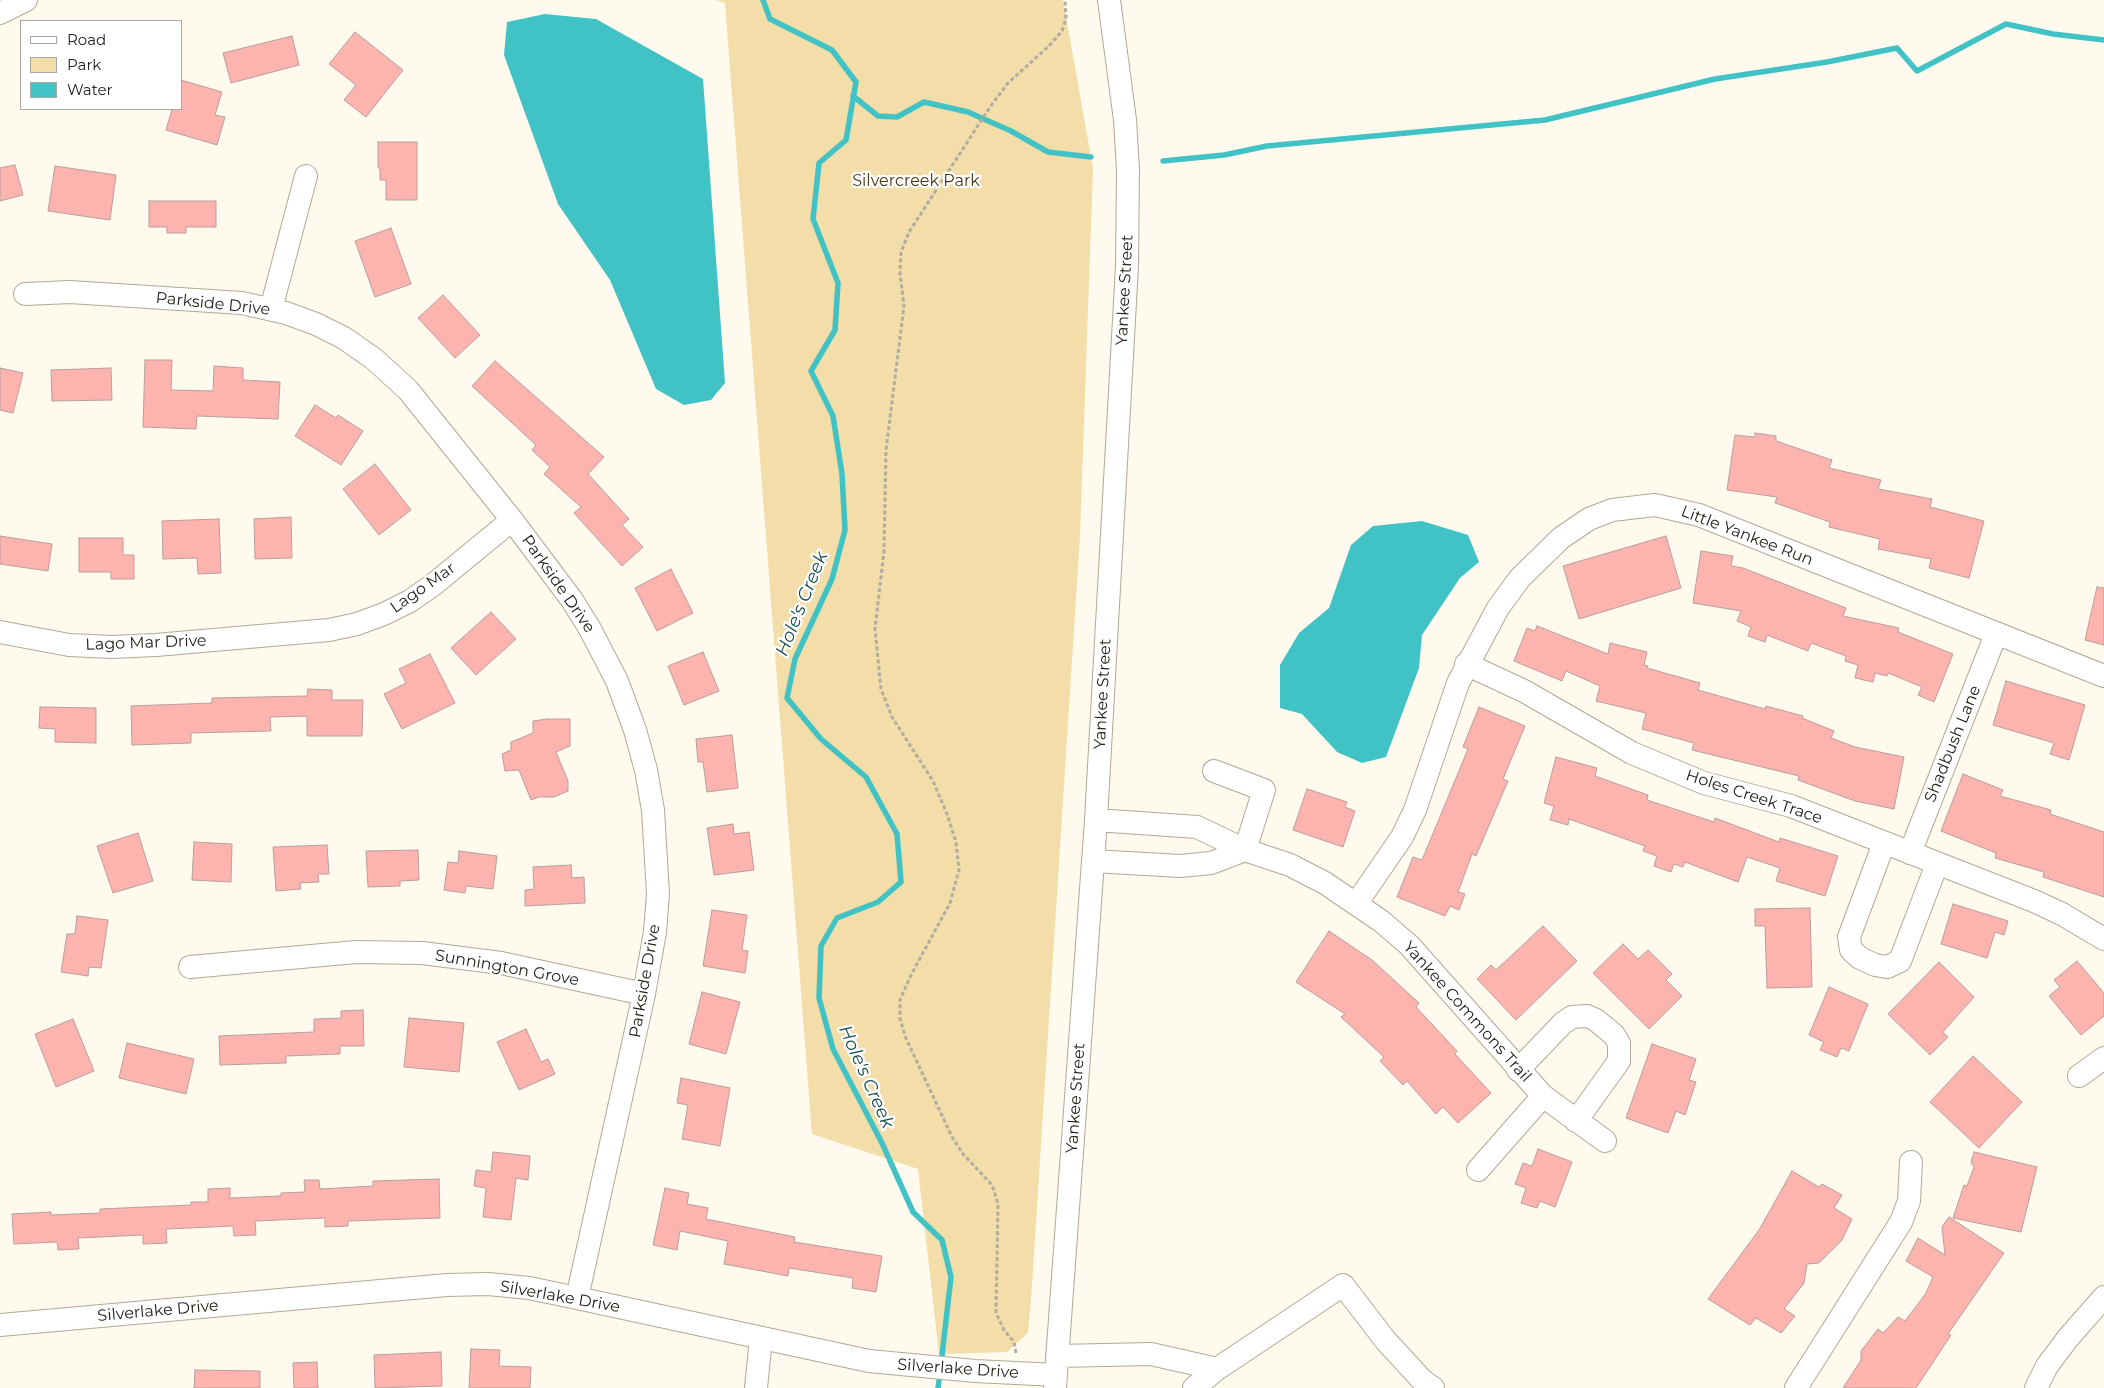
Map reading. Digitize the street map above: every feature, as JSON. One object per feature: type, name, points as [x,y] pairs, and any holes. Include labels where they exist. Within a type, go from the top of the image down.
[{"type":"street","points":[[0,13],[26,0]]},
{"type":"street","name":"Yankee Street","points":[[1056,1373],[1096,820],[1128,224],[1124,120],[1109,0]]},
{"type":"street","points":[[272,309],[306,176]]},
{"type":"street","name":"Parkside Drive","points":[[25,294],[70,292],[242,303],[272,309],[316,324],[344,338],[374,359],[408,390],[512,520],[572,600],[590,629],[616,680],[635,730],[646,770],[653,810],[658,894],[655,932],[644,994],[577,1298]]},
{"type":"street","name":"Little Yankee Run","points":[[1356,904],[1402,837],[1415,810],[1466,664],[1498,608],[1520,578],[1543,554],[1573,528],[1589,518],[1612,510],[1655,505],[1699,515],[2104,676]]},
{"type":"street","name":"Lago Mar","points":[[262,636],[329,630],[357,624],[384,614],[410,601],[433,585],[512,520]]},
{"type":"street","name":"Lago Mar Drive","points":[[0,632],[69,645],[112,647],[262,636]]},
{"type":"street","name":"Shadbush Lane","points":[[1910,853],[1996,634]]},
{"type":"street","name":"Holes Creek Trace","points":[[1466,664],[1524,691],[1632,753],[1678,773],[1704,783],[1791,806],[2062,914],[2104,939]]},
{"type":"street","points":[[1093,860],[1180,866],[1211,862],[1245,850],[1264,790],[1214,771]]},
{"type":"street","name":"Yankee Commons Trail","points":[[1096,820],[1197,827],[1245,850],[1290,865],[1325,883],[1356,904],[1409,945],[1542,1096],[1605,1141]]},
{"type":"street","points":[[1884,843],[1849,938],[1851,950],[1860,958],[1875,965],[1887,967],[1900,961],[1937,864]]},
{"type":"street","name":"Sunnington Grove","points":[[190,967],[356,952],[422,953],[501,963],[644,994]]},
{"type":"street","points":[[1518,1070],[1563,1023],[1572,1017],[1587,1016],[1596,1020],[1614,1035],[1619,1043],[1619,1061],[1576,1121]]},
{"type":"street","points":[[2079,1076],[2104,1058]]},
{"type":"street","points":[[1478,1170],[1542,1096]]},
{"type":"street","points":[[1796,1388],[1901,1222],[1909,1201],[1910,1162]]},
{"type":"street","name":"Silverlake Drive","points":[[0,1325],[447,1285],[488,1284],[577,1298],[869,1361],[967,1371],[1056,1373],[1151,1354],[1216,1370]]},
{"type":"street","points":[[1194,1388],[1216,1370],[1343,1285],[1386,1341],[1422,1380],[1433,1388]]},
{"type":"street","points":[[2036,1388],[2047,1366],[2062,1345],[2104,1297]]},
{"type":"street","points":[[756,1388],[761,1338]]},
{"type":"path","points":[[1014,1373],[1017,1348],[996,1313],[998,1204],[992,1186],[963,1154],[952,1137],[906,1036],[900,1018],[900,1000],[950,903],[959,870],[956,842],[933,781],[892,717],[881,689],[875,629],[884,551],[886,450],[904,306],[900,273],[901,252],[909,232],[990,107],[1008,83],[1049,46],[1062,31],[1066,20],[1065,0]]},
{"type":"green space","name":"Silvercreek Park","points":[[716,0],[1063,0],[1093,168],[1080,535],[1031,1300],[1028,1333],[1007,1352],[939,1354],[918,1169],[812,1134],[725,3]]},
{"type":"water","points":[[545,14],[596,19],[703,79],[725,383],[711,400],[684,405],[656,389],[610,280],[558,204],[504,55],[507,22]]},
{"type":"water","points":[[1422,521],[1468,535],[1479,562],[1460,578],[1422,635],[1419,668],[1386,757],[1362,763],[1337,752],[1302,714],[1280,708],[1280,665],[1299,633],[1329,608],[1351,545],[1373,526]]},
{"type":"building","points":[[355,32],[403,70],[366,117],[344,100],[356,85],[329,64]]},
{"type":"building","points":[[292,36],[299,65],[231,83],[223,53]]},
{"type":"building","points":[[182,80],[222,92],[215,115],[225,117],[217,145],[166,130],[172,110],[182,110]]},
{"type":"building","points":[[378,142],[417,142],[417,200],[386,200],[386,180],[380,180],[380,168],[378,168]]},
{"type":"building","points":[[15,165],[23,195],[0,201],[0,168]]},
{"type":"building","points":[[55,166],[116,175],[110,220],[48,211]]},
{"type":"building","points":[[149,201],[216,201],[216,227],[186,227],[186,233],[167,233],[167,227],[149,227]]},
{"type":"building","points":[[391,228],[411,284],[375,297],[355,241]]},
{"type":"building","points":[[443,295],[480,335],[455,358],[418,318]]},
{"type":"building","points":[[145,360],[172,360],[171,390],[213,391],[214,366],[243,368],[243,380],[280,382],[278,419],[197,416],[196,429],[143,427]]},
{"type":"building","points":[[495,361],[604,457],[588,474],[629,519],[622,525],[643,547],[622,566],[574,513],[581,507],[544,474],[550,467],[532,450],[536,445],[472,386]]},
{"type":"building","points":[[0,368],[23,373],[13,413],[0,410]]},
{"type":"building","points":[[111,368],[112,400],[52,401],[51,370]]},
{"type":"building","points":[[315,405],[336,418],[338,415],[363,431],[341,465],[295,436]]},
{"type":"building","points":[[1755,433],[1776,436],[1776,441],[1832,460],[1829,468],[1881,480],[1878,489],[1932,499],[1930,507],[1984,521],[1969,578],[1929,568],[1931,559],[1878,549],[1880,539],[1829,527],[1830,522],[1775,503],[1777,497],[1727,490],[1735,435],[1755,437]]},
{"type":"building","points":[[375,464],[411,510],[379,535],[343,489]]},
{"type":"building","points":[[291,517],[292,558],[255,559],[254,519]]},
{"type":"building","points":[[219,519],[221,573],[198,574],[197,558],[163,559],[162,521]]},
{"type":"building","points":[[0,536],[52,544],[48,571],[0,564]]},
{"type":"building","points":[[1666,536],[1681,588],[1579,619],[1563,566]]},
{"type":"building","points":[[79,538],[123,538],[123,555],[134,555],[134,579],[111,579],[111,572],[79,572]]},
{"type":"building","points":[[1701,551],[1733,556],[1731,566],[1743,568],[1846,608],[1843,616],[1899,628],[1898,632],[1953,654],[1934,702],[1918,695],[1922,687],[1888,673],[1887,676],[1875,673],[1873,682],[1855,678],[1858,665],[1845,661],[1846,656],[1811,643],[1808,651],[1767,635],[1765,642],[1748,636],[1751,627],[1737,621],[1741,611],[1693,603]]},
{"type":"building","points":[[671,569],[693,613],[657,631],[635,588]]},
{"type":"building","points":[[2097,587],[2104,588],[2104,645],[2085,640]]},
{"type":"building","points":[[491,612],[516,639],[476,675],[451,648]]},
{"type":"building","points":[[1537,626],[1608,654],[1610,643],[1647,652],[1644,665],[1648,666],[1647,668],[1700,683],[1698,690],[1765,709],[1766,706],[1803,716],[1802,718],[1834,731],[1831,738],[1855,747],[1904,757],[1894,809],[1855,801],[1798,780],[1799,776],[1692,750],[1694,743],[1642,729],[1646,713],[1596,701],[1600,686],[1566,671],[1562,681],[1514,661],[1527,628],[1535,631]]},
{"type":"building","points":[[703,652],[719,691],[684,705],[668,666]]},
{"type":"building","points":[[430,654],[455,703],[402,729],[384,694],[406,683],[399,669]]},
{"type":"building","points":[[2006,681],[2085,705],[2069,760],[2050,754],[2054,743],[1993,725]]},
{"type":"building","points":[[308,689],[332,690],[332,700],[363,700],[362,736],[307,736],[307,716],[270,717],[271,731],[191,733],[191,743],[132,745],[131,706],[212,703],[212,698],[307,696]]},
{"type":"building","points":[[40,707],[96,708],[96,743],[55,742],[55,729],[39,728]]},
{"type":"building","points":[[1479,707],[1525,726],[1503,779],[1508,781],[1476,856],[1472,854],[1458,892],[1465,894],[1459,910],[1450,906],[1445,916],[1397,897],[1413,857],[1422,860],[1468,749],[1463,747]]},
{"type":"building","points":[[570,719],[570,746],[556,752],[568,781],[568,791],[554,797],[539,797],[531,800],[519,770],[505,771],[502,754],[511,750],[511,742],[533,733],[533,721]]},
{"type":"building","points":[[732,735],[738,788],[707,792],[703,762],[698,762],[696,739]]},
{"type":"building","points":[[1556,757],[1597,768],[1595,776],[1648,795],[1647,800],[1714,822],[1715,818],[1779,842],[1780,838],[1838,856],[1825,896],[1776,881],[1780,868],[1747,857],[1738,882],[1685,862],[1683,867],[1674,864],[1671,872],[1654,866],[1657,856],[1643,851],[1645,846],[1569,819],[1568,825],[1550,820],[1554,806],[1544,803]]},
{"type":"building","points":[[1963,774],[2003,790],[2000,796],[2051,810],[2050,814],[2104,832],[2104,897],[2043,877],[2044,872],[1995,858],[1996,853],[1941,831]]},
{"type":"building","points":[[1307,789],[1347,802],[1345,807],[1355,811],[1343,847],[1293,830]]},
{"type":"building","points":[[733,824],[734,834],[749,832],[754,870],[714,875],[707,828]]},
{"type":"building","points":[[138,833],[153,881],[113,893],[97,846]]},
{"type":"building","points":[[194,842],[232,844],[231,882],[192,880]]},
{"type":"building","points":[[327,845],[329,874],[318,874],[319,882],[300,883],[301,889],[276,891],[273,847]]},
{"type":"building","points":[[418,850],[419,880],[400,881],[400,886],[368,887],[366,851]]},
{"type":"building","points":[[459,851],[497,856],[493,889],[466,886],[465,893],[444,890],[448,862],[458,863]]},
{"type":"building","points":[[571,865],[572,878],[584,877],[585,903],[525,906],[525,890],[534,889],[533,867]]},
{"type":"building","points":[[1953,904],[2008,921],[2004,935],[1995,932],[1987,958],[1941,944]]},
{"type":"building","points":[[1810,908],[1812,987],[1767,988],[1765,926],[1755,926],[1755,909]]},
{"type":"building","points":[[712,910],[747,915],[742,950],[748,951],[745,973],[703,966]]},
{"type":"building","points":[[77,916],[108,920],[101,968],[89,967],[88,976],[61,972],[67,934],[75,934]]},
{"type":"building","points":[[1543,926],[1577,961],[1516,1020],[1477,979],[1491,965],[1496,970]]},
{"type":"building","points":[[1329,931],[1372,960],[1419,1003],[1416,1007],[1457,1051],[1455,1054],[1491,1093],[1458,1123],[1443,1107],[1436,1114],[1407,1081],[1403,1085],[1380,1061],[1384,1057],[1341,1017],[1345,1014],[1296,982]]},
{"type":"building","points":[[1623,944],[1638,959],[1648,950],[1672,974],[1666,980],[1682,996],[1649,1029],[1593,973]]},
{"type":"building","points":[[2077,961],[2104,993],[2104,1016],[2081,1035],[2049,996],[2060,987],[2054,980]]},
{"type":"building","points":[[1939,962],[1974,997],[1943,1032],[1948,1037],[1930,1055],[1888,1014]]},
{"type":"building","points":[[1829,987],[1868,1004],[1849,1051],[1841,1048],[1837,1057],[1820,1050],[1824,1042],[1809,1035]]},
{"type":"building","points":[[702,992],[740,1002],[726,1054],[689,1044]]},
{"type":"building","points":[[363,1010],[364,1046],[340,1046],[340,1054],[286,1056],[286,1063],[220,1065],[219,1036],[314,1032],[314,1019],[341,1018],[341,1011]]},
{"type":"building","points":[[409,1018],[464,1023],[459,1072],[404,1067]]},
{"type":"building","points":[[73,1019],[94,1071],[56,1087],[35,1034]]},
{"type":"building","points":[[526,1029],[541,1062],[548,1059],[555,1074],[519,1090],[497,1042]]},
{"type":"building","points":[[127,1043],[194,1059],[186,1094],[119,1078]]},
{"type":"building","points":[[1652,1044],[1696,1059],[1689,1080],[1696,1082],[1685,1115],[1676,1111],[1668,1133],[1626,1118]]},
{"type":"building","points":[[1973,1056],[2022,1102],[1979,1148],[1930,1102]]},
{"type":"building","points":[[681,1078],[730,1088],[720,1146],[682,1139],[688,1105],[677,1103]]},
{"type":"building","points":[[1538,1149],[1572,1162],[1555,1207],[1540,1201],[1537,1208],[1521,1203],[1526,1188],[1515,1184],[1523,1163],[1532,1166]]},
{"type":"building","points":[[493,1152],[530,1156],[528,1180],[516,1178],[511,1220],[483,1217],[486,1188],[474,1186],[476,1170],[491,1172]]},
{"type":"building","points":[[1974,1152],[2037,1167],[2021,1232],[1953,1218],[1964,1185],[1967,1186],[1974,1167],[1971,1162]]},
{"type":"building","points":[[1792,1171],[1819,1187],[1822,1184],[1842,1195],[1834,1208],[1852,1219],[1842,1240],[1819,1263],[1807,1264],[1804,1283],[1784,1309],[1795,1316],[1781,1333],[1756,1318],[1750,1325],[1708,1299],[1759,1230]]},
{"type":"building","points":[[439,1179],[440,1218],[348,1221],[348,1226],[325,1227],[325,1218],[255,1221],[256,1235],[234,1236],[233,1226],[166,1229],[167,1243],[143,1244],[143,1235],[78,1238],[79,1249],[58,1250],[57,1242],[14,1244],[12,1214],[51,1212],[51,1215],[100,1213],[100,1209],[191,1205],[191,1202],[208,1202],[208,1189],[230,1188],[230,1198],[281,1196],[281,1193],[305,1192],[304,1180],[319,1180],[320,1189],[373,1186],[373,1181]]},
{"type":"building","points":[[665,1188],[689,1193],[687,1204],[708,1208],[706,1219],[795,1237],[794,1242],[882,1256],[876,1292],[852,1288],[853,1278],[789,1268],[788,1276],[724,1264],[728,1241],[680,1231],[677,1250],[653,1245]]},
{"type":"building","points":[[1949,1217],[2004,1253],[1948,1334],[1951,1335],[1916,1388],[1843,1388],[1861,1360],[1861,1351],[1878,1329],[1883,1333],[1898,1317],[1905,1321],[1926,1293],[1933,1277],[1906,1261],[1918,1238],[1945,1255],[1942,1227]]},
{"type":"building","points":[[471,1349],[500,1350],[499,1366],[531,1367],[530,1388],[469,1388]]},
{"type":"building","points":[[441,1352],[442,1386],[375,1388],[374,1355]]},
{"type":"building","points":[[317,1362],[318,1388],[294,1388],[293,1363]]},
{"type":"building","points":[[195,1370],[260,1371],[260,1388],[194,1388]]},
{"type":"waterway","name":"Hole's Creek","points":[[763,0],[770,19],[832,50],[856,82],[846,140],[819,163],[813,219],[838,283],[835,330],[811,371],[833,416],[842,474],[845,530],[832,579],[795,659],[787,698],[821,739],[866,777],[897,834],[901,882],[878,902],[837,918],[821,946],[819,998],[833,1049],[882,1143],[913,1212],[942,1240],[951,1277],[941,1364]]},
{"type":"waterway","points":[[1163,161],[1224,155],[1267,146],[1545,120],[1715,79],[1827,62],[1897,48],[1917,71],[2006,24],[2053,34],[2104,40]]},
{"type":"waterway","points":[[853,96],[878,116],[897,117],[924,102],[968,112],[1011,131],[1048,152],[1091,157]]},
{"type":"waterway","name":"Hole's Creek","points":[[938,1388],[940,1373]]}]
